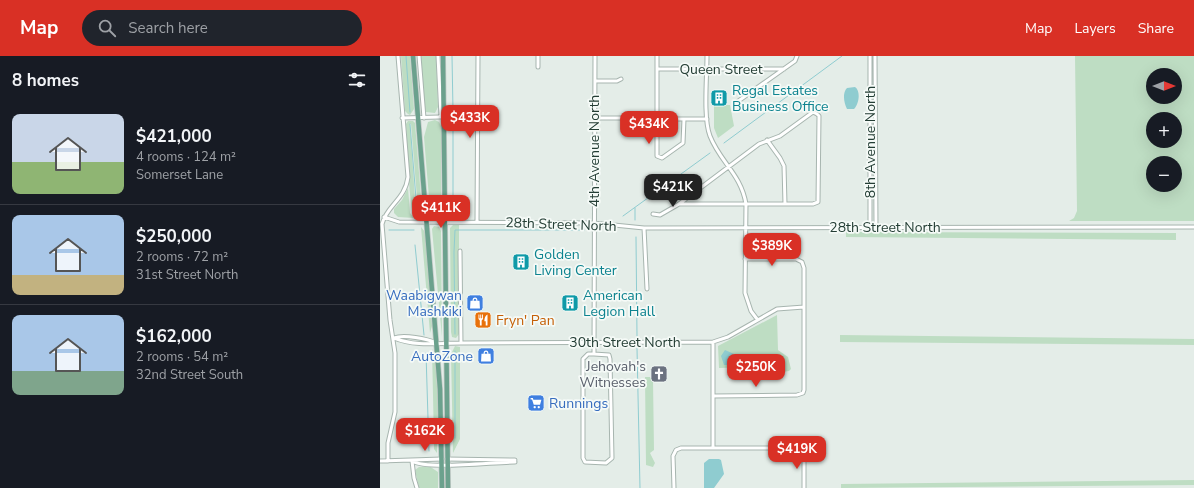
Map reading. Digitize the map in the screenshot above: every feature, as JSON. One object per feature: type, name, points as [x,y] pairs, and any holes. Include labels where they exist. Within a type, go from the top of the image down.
[{"type":"main road","points":[[413,56],[437,343],[442,488]]},
{"type":"main road","points":[[443,56],[448,488]]},
{"type":"street","points":[[388,461],[388,443],[396,412],[394,338],[390,320],[382,232],[384,218],[402,196],[407,186],[408,177],[398,56]]},
{"type":"street","points":[[419,56],[424,118]]},
{"type":"street","points":[[438,56],[443,117]]},
{"type":"street","points":[[477,222],[478,56]]},
{"type":"street","points":[[538,56],[538,67]]},
{"type":"street","name":"4th Avenue North","points":[[594,354],[595,56]]},
{"type":"street","points":[[657,56],[657,156],[662,158],[683,143],[684,119]]},
{"type":"street","points":[[707,56],[707,119],[710,136],[740,182],[746,204],[745,293],[751,311],[757,319]]},
{"type":"street","points":[[737,102],[796,61],[798,56]]},
{"type":"street","name":"8th Avenue North","points":[[870,56],[870,227]]},
{"type":"street","name":"8th Avenue North","points":[[875,56],[876,227]]},
{"type":"street","name":"Queen Street","points":[[657,69],[784,69]]},
{"type":"street","points":[[595,81],[617,81],[621,79]]},
{"type":"street","points":[[653,214],[660,215],[679,204],[729,166],[767,140],[780,136],[813,112],[818,114],[819,200],[815,204],[679,204]]},
{"type":"street","points":[[402,118],[477,116]]},
{"type":"street","points":[[594,118],[639,118]]},
{"type":"street","points":[[656,119],[707,119]]},
{"type":"street","points":[[767,140],[784,166],[784,204]]},
{"type":"street","name":"28th Street North","points":[[384,218],[399,222],[445,221],[594,224],[644,228],[1194,227]]},
{"type":"street","points":[[644,228],[647,289]]},
{"type":"street","points":[[460,251],[461,343]]},
{"type":"street","points":[[713,396],[803,393],[804,268],[802,262],[796,259],[745,259]]},
{"type":"street","name":"30th Street North","points":[[394,338],[399,336],[410,337],[437,343],[713,342],[728,337],[757,319],[777,309],[804,307]]},
{"type":"street","points":[[713,342],[713,448]]},
{"type":"street","points":[[588,354],[594,354],[609,355],[610,359],[612,458],[606,464],[589,464],[585,462],[583,458],[583,359],[588,354]]},
{"type":"street","points":[[674,488],[673,456],[676,450],[681,448],[796,448],[802,450],[804,455],[804,488]]},
{"type":"street","points":[[380,461],[442,459],[448,462]]},
{"type":"street","points":[[412,461],[416,464],[442,465],[448,462],[515,461]]},
{"type":"street","points":[[412,461],[417,488]]},
{"type":"green space","points":[[401,56],[410,56],[414,109],[410,115],[405,111]]},
{"type":"green space","points":[[420,56],[436,56],[438,107],[435,113],[426,112],[425,109]]},
{"type":"green space","points":[[1075,56],[1194,56],[1194,221],[1069,221],[1074,218],[1077,211]]},
{"type":"green space","points":[[714,105],[730,105],[734,126],[718,138],[714,128]]},
{"type":"green space","points":[[435,120],[439,122],[441,126],[441,212],[436,217],[431,214],[430,210],[424,137],[428,122]]},
{"type":"green space","points":[[408,121],[413,121],[415,123],[422,210],[421,215],[416,218],[413,214],[415,204],[416,213],[418,210],[411,124],[415,199],[412,211],[410,190],[406,124]]},
{"type":"green space","points":[[408,188],[410,213],[414,218],[398,217],[394,213],[394,209],[402,200]]},
{"type":"green space","points":[[453,225],[459,225],[459,334],[456,338],[452,337],[451,332],[450,228]]},
{"type":"green space","points":[[434,226],[439,227],[441,231],[442,337],[432,229]]},
{"type":"green space","points":[[421,227],[425,232],[432,326],[430,333]]},
{"type":"green space","points":[[846,232],[1176,233],[1176,240],[846,237]]},
{"type":"green space","points":[[777,315],[778,350],[788,357],[791,369],[789,371],[766,374],[757,367],[719,368],[718,346]]},
{"type":"green space","points":[[840,335],[1194,339],[1194,345],[840,342]]},
{"type":"green space","points":[[455,346],[460,347],[460,439],[453,453],[451,354]]},
{"type":"green space","points":[[432,349],[435,356],[438,402],[437,453],[434,449]]},
{"type":"green space","points":[[645,377],[650,377],[653,380],[654,450],[650,453],[655,463],[653,467],[646,465]]},
{"type":"green space","points":[[429,466],[438,472],[438,488],[419,488],[415,470],[419,467]]},
{"type":"green space","points":[[1194,480],[1194,485],[841,488],[841,484]]},
{"type":"water","points":[[855,87],[859,94],[857,104],[854,109],[847,109],[844,101],[845,90],[847,88]]},
{"type":"water","points":[[725,350],[741,357],[741,363],[737,365],[724,365],[721,356]]},
{"type":"water","points":[[709,459],[721,460],[724,474],[714,488],[704,488],[704,463]]},
{"type":"waterway","points":[[406,56],[410,112]]},
{"type":"waterway","points":[[452,56],[453,110]]},
{"type":"waterway","points":[[724,143],[842,56]]},
{"type":"waterway","points":[[453,122],[454,212]]},
{"type":"waterway","points":[[410,124],[417,211]]},
{"type":"waterway","points":[[623,216],[710,153]]},
{"type":"waterway","points":[[635,208],[635,220]]},
{"type":"waterway","points":[[389,230],[414,230]]},
{"type":"waterway","points":[[455,334],[455,230],[584,230]]},
{"type":"waterway","points":[[636,237],[637,336]]},
{"type":"waterway","points":[[415,245],[424,335]]},
{"type":"waterway","points":[[637,348],[640,488]]},
{"type":"waterway","points":[[455,351],[455,438]]},
{"type":"waterway","points":[[426,353],[429,451]]},
{"type":"place","name":"Regal Estates Business Office","points":[[719,98]]},
{"type":"place","name":"Golden Living Center","points":[[521,262]]},
{"type":"place","name":"Waabigwan Mashkiki","points":[[475,303]]},
{"type":"place","name":"American Legion Hall","points":[[570,303]]},
{"type":"place","name":"Fryn' Pan","points":[[483,320]]},
{"type":"place","name":"AutoZone","points":[[486,356]]},
{"type":"place","name":"Jehovah's Witnesses","points":[[659,374]]},
{"type":"place","name":"Runnings","points":[[536,403]]}]
